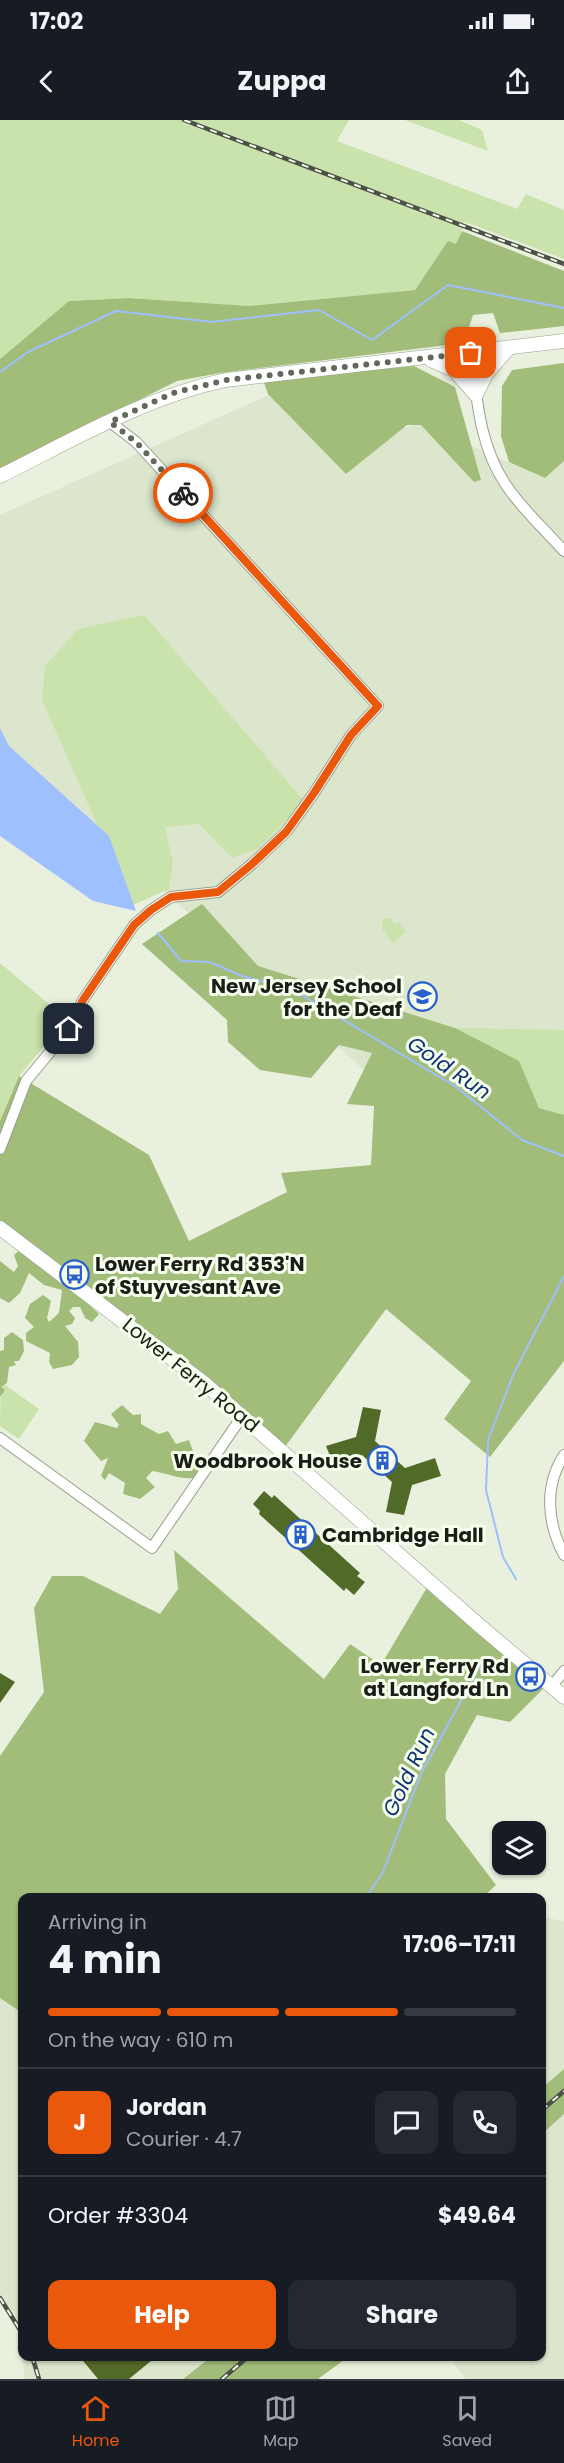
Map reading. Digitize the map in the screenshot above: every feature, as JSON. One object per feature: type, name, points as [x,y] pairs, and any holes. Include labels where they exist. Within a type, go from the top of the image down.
[{"type":"street","points":[[0,477],[173,393],[217,382],[564,341]]},
{"type":"street","points":[[476,395],[486,374],[508,349]]},
{"type":"street","points":[[471,353],[483,435],[496,469],[517,500],[564,550]]},
{"type":"street","points":[[427,358],[451,367],[476,395]]},
{"type":"street","points":[[0,1149],[26,1081],[69,1029],[83,1000],[134,925],[171,897],[218,892],[252,864],[286,832],[351,735],[378,706],[136,442],[110,422]]},
{"type":"street","name":"Lower Ferry Road","points":[[0,1228],[169,1355],[243,1415],[472,1619],[564,1697]]},
{"type":"street","points":[[0,1438],[152,1548],[243,1415]]},
{"type":"street","points":[[564,1455],[556,1470],[550,1499],[552,1527],[564,1555]]},
{"type":"street","points":[[552,1686],[564,1671]]},
{"type":"shaded area","name":"New Jersey School for the Deaf","points":[[269,395],[399,430],[419,423],[545,478],[564,461],[564,1249],[0,744],[0,515]]},
{"type":"shaded area","points":[[546,1918],[564,1921],[564,2069],[546,2085]]},
{"type":"shaded area","points":[[0,1998],[18,2010],[18,2330],[16,2316],[0,2297]]},
{"type":"shaded area","points":[[564,2102],[564,2379],[466,2379],[452,2361],[546,2361],[546,2118]]},
{"type":"shaded area","points":[[22,2361],[206,2361],[183,2379],[25,2379]]},
{"type":"green space","points":[[0,120],[349,120],[337,141],[517,209],[526,194],[564,210],[564,259],[465,222],[456,245],[448,242],[415,290],[249,306],[129,298],[69,301],[0,359]]},
{"type":"green space","points":[[405,120],[459,120],[482,130],[488,151]]},
{"type":"green space","points":[[462,231],[564,271],[564,326],[500,333],[493,313],[473,315],[464,343],[220,373],[177,381],[0,469],[0,359],[69,301],[129,298],[249,306],[415,290],[448,241],[456,244]]},
{"type":"green space","points":[[564,363],[564,461],[545,478],[509,462],[501,436],[502,386],[512,370]]},
{"type":"green space","points":[[414,366],[455,387],[481,480],[474,482],[421,425],[407,425],[346,474],[268,394],[263,380]]},
{"type":"green space","points":[[144,615],[305,802],[259,848],[232,858],[199,824],[165,827],[173,863],[169,889],[133,905],[42,700],[45,666],[78,629]]},
{"type":"green space","points":[[202,904],[258,966],[455,1028],[519,1061],[539,1108],[564,1115],[564,1361],[490,1457],[444,1419],[471,1381],[386,1309],[282,1451],[0,1222],[0,1121],[19,1076],[149,1155],[189,1241],[287,1192],[281,1173],[371,1165],[374,1106],[347,1104],[372,1053],[339,1045],[311,1078],[260,1070],[228,1042],[227,1020],[142,944]]},
{"type":"green space","points":[[385,918],[390,918],[395,924],[399,922],[406,931],[393,943],[382,930],[382,922]]},
{"type":"green space","points":[[0,963],[67,1019],[19,1076],[0,1121]]},
{"type":"green space","points":[[455,1028],[564,1030],[564,1115],[539,1108],[519,1061]]},
{"type":"green space","points":[[24,1246],[99,1314],[92,1322],[85,1318],[80,1307],[73,1307],[69,1311],[75,1318],[72,1324],[65,1326],[78,1342],[79,1357],[72,1365],[53,1369],[49,1362],[50,1353],[26,1341],[26,1333],[34,1327],[25,1318],[30,1304],[43,1295],[51,1301],[47,1318],[49,1322],[59,1313],[62,1290],[44,1285],[29,1273],[20,1293],[9,1303],[0,1298],[0,1261],[14,1272],[18,1266],[14,1255]]},
{"type":"green space","points":[[12,1332],[23,1340],[24,1351],[19,1361],[14,1361],[16,1365],[9,1367],[7,1383],[1,1387],[5,1390],[0,1397],[0,1351],[4,1350],[4,1338]]},
{"type":"green space","points":[[1,1382],[39,1409],[19,1439],[0,1426]]},
{"type":"green space","points":[[122,1405],[133,1415],[141,1414],[141,1424],[159,1434],[168,1431],[176,1444],[189,1440],[193,1451],[203,1462],[195,1478],[152,1471],[146,1478],[155,1487],[140,1499],[123,1494],[125,1483],[109,1473],[105,1480],[101,1476],[108,1458],[101,1461],[84,1441],[95,1422],[117,1428],[119,1425],[111,1414]]},
{"type":"green space","points":[[174,1550],[324,1679],[350,1644],[381,1665],[429,1584],[549,1683],[510,1722],[477,1715],[445,1774],[446,1819],[496,1885],[487,1893],[18,1893],[18,2010],[0,1998],[0,1756],[44,1692],[34,1608],[52,1576],[83,1576],[160,1614],[178,1589]]},
{"type":"green space","points":[[564,2069],[564,2114],[546,2130],[546,2085]]},
{"type":"green space","points":[[206,2361],[343,2361],[318,2379],[183,2379]]},
{"type":"water","points":[[0,728],[9,746],[109,836],[136,911],[93,901],[0,836]]},
{"type":"building","name":"Woodbrook House","points":[[363,1407],[381,1410],[375,1441],[405,1468],[435,1458],[441,1476],[412,1485],[404,1515],[386,1512],[392,1482],[362,1455],[333,1463],[326,1446],[356,1437]]},
{"type":"building","name":"Cambridge Hall","points":[[264,1491],[272,1498],[274,1495],[360,1573],[357,1576],[365,1582],[354,1595],[346,1588],[344,1591],[259,1514],[260,1511],[253,1504]]},
{"type":"building","points":[[0,1673],[15,1682],[0,1703]]},
{"type":"building","points":[[83,2361],[151,2361],[129,2379],[98,2379]]},
{"type":"waterway","points":[[0,372],[28,352],[116,311],[212,322],[319,310],[372,340],[448,285],[564,308]]},
{"type":"waterway","name":"Gold Run","points":[[158,933],[181,961],[210,962],[242,976],[293,990],[455,1086],[522,1140],[564,1156]]},
{"type":"waterway","name":"Gold Run","points":[[516,1579],[503,1557],[486,1490],[488,1440],[514,1373],[564,1276]]},
{"type":"waterway","name":"Gold Run","points":[[369,1893],[383,1872],[421,1774],[483,1660]]},
{"type":"railway","points":[[184,120],[564,264]]},
{"type":"railway","points":[[546,2107],[564,2091]]},
{"type":"railway","points":[[0,2298],[18,2327]]},
{"type":"railway","points":[[34,2361],[39,2379]]},
{"type":"railway","points":[[222,2379],[243,2361]]},
{"type":"way so far","points":[[183,493],[136,442],[110,422],[173,393],[226,380],[471,353]]},
{"type":"place","name":"New Jersey School for the Deaf","points":[[423,997]]},
{"type":"place","name":"Lower Ferry Rd 353'N of Stuyvesant Ave","points":[[74,1275]]},
{"type":"place","name":"Woodbrook House","points":[[383,1461]]},
{"type":"place","name":"Cambridge Hall","points":[[301,1535]]},
{"type":"place","name":"Lower Ferry Rd at Langford Ln","points":[[530,1677]]},
{"type":"route","points":[[69,1029],[83,1000],[134,925],[171,897],[218,892],[252,864],[286,832],[351,735],[378,706],[183,493]]}]
